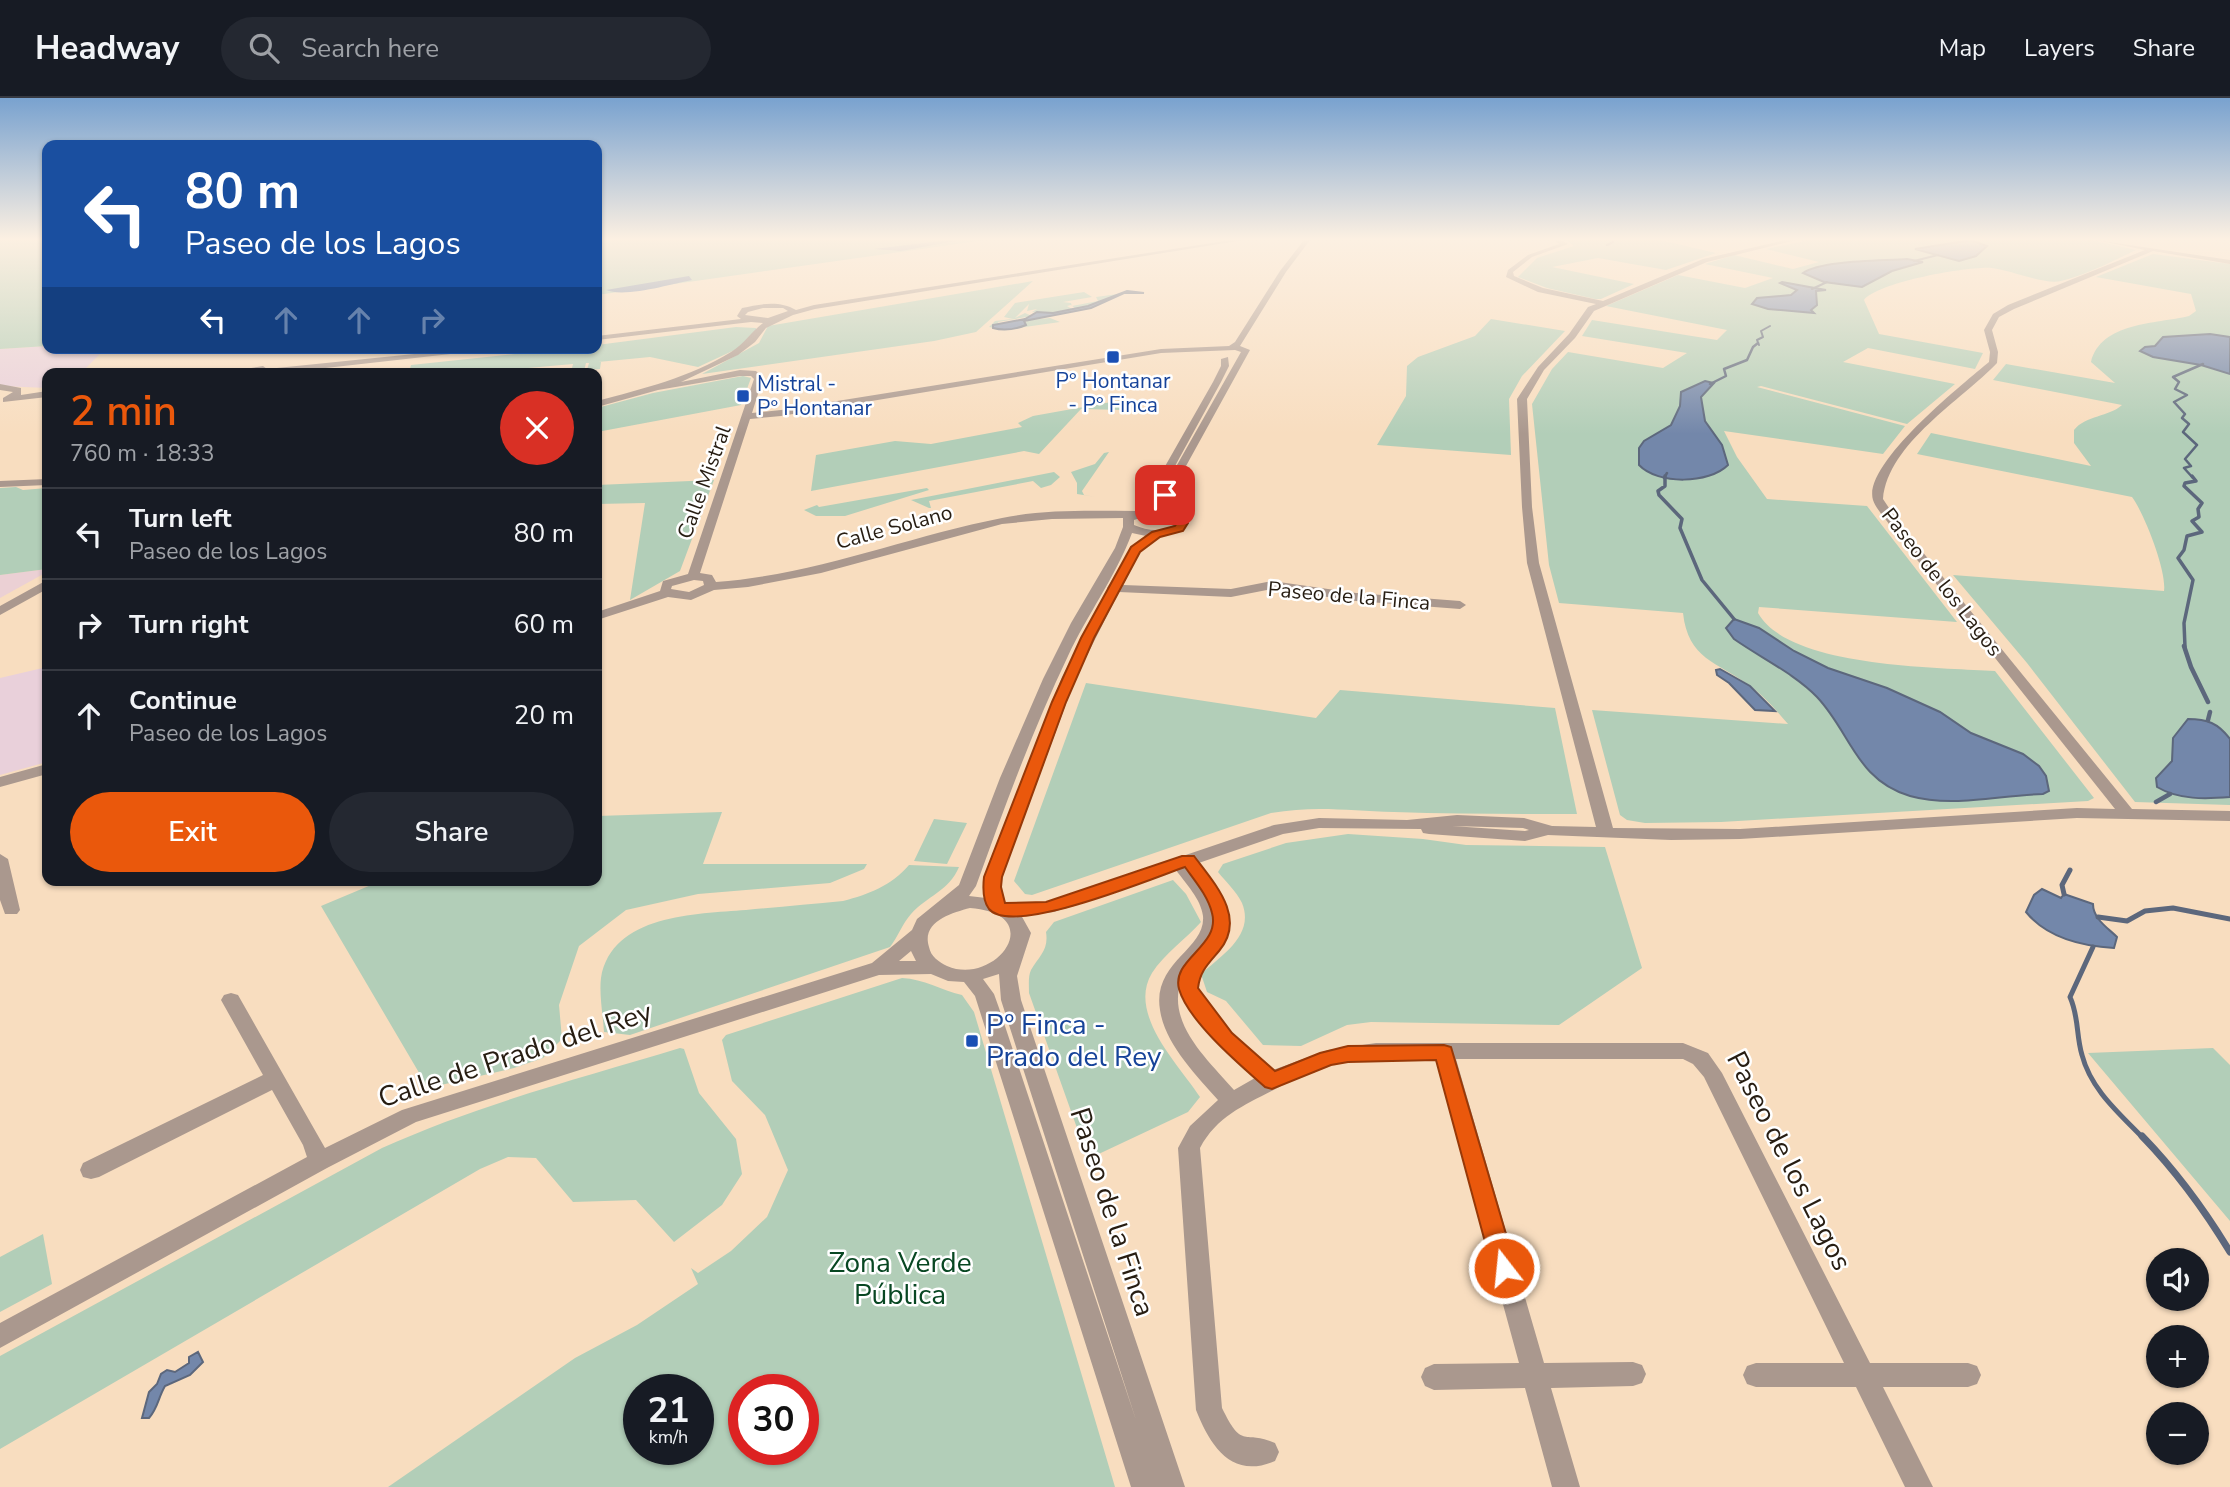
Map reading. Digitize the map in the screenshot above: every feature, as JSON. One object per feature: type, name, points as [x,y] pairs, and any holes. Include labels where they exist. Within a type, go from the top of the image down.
[{"type":"street","points":[[602,336],[741,313],[758,307],[811,305]]},
{"type":"street","points":[[602,403],[661,388],[743,350],[757,338],[763,326],[793,313],[828,305]]},
{"type":"street","points":[[1048,908],[1003,964],[987,972],[956,975],[932,967],[918,953],[917,935],[926,920],[961,895],[967,886],[1008,778],[1077,623],[1121,549],[1133,519],[1147,506],[1217,382],[1225,366],[1227,353],[1238,344],[1262,305]]},
{"type":"street","points":[[1018,943],[1014,917],[1001,908],[992,887],[1069,677],[1113,588],[1136,550],[1156,534],[1179,528],[1182,523],[1164,503],[1165,495],[1273,305]]},
{"type":"street","points":[[1598,305],[1587,313],[1572,336],[1541,369],[1522,399],[1521,410],[1533,563],[1606,833]]},
{"type":"street","name":"Paseo de los Lagos","points":[[2022,305],[1996,316],[1988,330],[1994,352],[1993,363],[1924,421],[1885,471],[1877,494],[1880,505],[1895,525],[2127,813]]},
{"type":"street","points":[[784,306],[793,310],[793,313]]},
{"type":"street","points":[[741,313],[743,318],[763,326]]},
{"type":"street","points":[[602,336],[780,318]]},
{"type":"street","points":[[747,416],[794,411],[1161,351],[1198,350],[1243,355]]},
{"type":"street","points":[[273,368],[412,354]]},
{"type":"street","points":[[302,368],[441,354]]},
{"type":"street","name":"Calle Mistral","points":[[661,388],[740,373],[753,373],[759,378],[693,576]]},
{"type":"street","points":[[0,387],[18,392]]},
{"type":"street","points":[[3,401],[18,392],[42,392]]},
{"type":"street","points":[[3,401],[42,393]]},
{"type":"street","points":[[0,484],[42,482]]},
{"type":"street","points":[[1133,519],[1170,512]]},
{"type":"street","name":"Calle Solano","points":[[667,593],[691,596],[711,586],[740,584],[823,568],[1009,520],[1055,514],[1089,514],[1133,519]]},
{"type":"street","points":[[1133,519],[1156,534]]},
{"type":"street","points":[[602,614],[667,593],[667,584],[693,576],[708,578],[712,582],[711,586]]},
{"type":"street","name":"Paseo de la Finca","points":[[1113,588],[1231,593],[1272,585],[1356,597],[1460,605]]},
{"type":"street","points":[[0,611],[42,587]]},
{"type":"street","points":[[0,782],[42,770]]},
{"type":"street","points":[[943,909],[970,902],[1001,908],[1048,908],[1299,825],[1338,822],[1407,825],[1452,832],[1512,836],[1548,831],[1740,834],[2008,816],[2127,813],[2230,816]]},
{"type":"street","points":[[0,859],[11,910]]},
{"type":"street","points":[[1184,861],[1211,892],[1223,923],[1216,942],[1190,972],[1188,988],[1201,1010],[1225,1038],[1272,1081]]},
{"type":"street","points":[[1184,861],[1209,906],[1212,927],[1208,937],[1180,965],[1171,980],[1168,1008],[1172,1023],[1231,1101]]},
{"type":"street","name":"Calle de Prado del Rey","points":[[879,968],[917,935]]},
{"type":"street","name":"Paseo de la Finca","points":[[1018,943],[1008,976],[1011,1000],[1171,1487]]},
{"type":"street","name":"Calle de Prado del Rey","points":[[0,1336],[320,1161],[409,1116],[879,968],[932,967]]},
{"type":"street","points":[[969,975],[984,994],[989,1008],[1063,1244],[1145,1487]]},
{"type":"street","points":[[231,1000],[313,1143],[320,1161]]},
{"type":"street","name":"Paseo de los Lagos","points":[[1266,1452],[1245,1454],[1226,1445],[1209,1410],[1189,1148],[1194,1135],[1205,1122],[1231,1101],[1272,1081],[1328,1058],[1348,1054],[1683,1051],[1703,1059],[1919,1487]]},
{"type":"street","points":[[1444,1052],[1566,1487]]},
{"type":"street","points":[[91,1170],[276,1078]]},
{"type":"street","points":[[1434,1377],[1633,1374]]},
{"type":"street","points":[[1756,1375],[1968,1375]]},
{"type":"shaded area","points":[[42,346],[42,354],[100,354],[86,368],[42,368],[42,388],[0,386],[0,349]]},
{"type":"shaded area","points":[[42,570],[42,575],[0,598],[0,575]]},
{"type":"shaded area","points":[[42,668],[42,763],[0,775],[0,678]]},
{"type":"green space","points":[[0,305],[42,305],[42,346],[0,349]]},
{"type":"green space","points":[[893,305],[1006,305],[976,332],[934,341],[702,374],[759,343],[768,326]]},
{"type":"green space","points":[[1014,305],[1028,305],[1015,318],[1025,313],[1032,316],[998,322],[1002,330],[989,327],[995,321],[1013,319],[1004,317]]},
{"type":"green space","points":[[1029,305],[1072,306],[1067,306],[1072,309],[1057,312],[1032,312],[1037,309],[1027,311]]},
{"type":"green space","points":[[1095,305],[1076,309],[1072,306]]},
{"type":"green space","points":[[1866,305],[1879,334],[1983,353],[1975,369],[1868,348],[1843,362],[1955,384],[1907,424],[1757,387],[1905,426],[1883,454],[1724,431],[1737,457],[1767,499],[1867,506],[1957,622],[1759,607],[1758,613],[1775,631],[1800,645],[1832,654],[1903,665],[1995,671],[2094,798],[2088,801],[1721,822],[1645,823],[1627,820],[1620,815],[1592,710],[1788,724],[1754,689],[1698,650],[1686,628],[1683,613],[1559,603],[1549,565],[1532,404],[1552,369],[1568,352],[1663,368],[1687,353],[1582,336],[1592,320],[1717,340],[1727,330],[1606,306]]},
{"type":"green space","points":[[2194,305],[2230,305],[2230,805],[2135,802],[2027,663],[1953,575],[2164,591],[2162,570],[2154,542],[2132,497],[1917,454],[1931,433],[2091,466],[2074,443],[2074,430],[2085,421],[2122,405],[1993,380],[2006,364],[2115,383],[2091,362],[2106,339],[2131,327],[2189,316],[2196,311]]},
{"type":"green space","points":[[1050,318],[1060,322],[1004,330],[1021,327],[1028,320]]},
{"type":"green space","points":[[1491,319],[1565,331],[1522,376],[1509,399],[1511,455],[1377,445],[1406,396],[1407,366],[1418,357],[1475,336]]},
{"type":"green space","points":[[736,327],[756,328],[739,348],[698,367],[650,357],[598,362],[601,362],[600,368],[588,368],[589,363],[586,363],[585,368],[572,368],[573,364],[528,368],[410,368],[411,365],[514,354],[602,354],[602,344]]},
{"type":"green space","points":[[743,376],[751,378],[741,405],[602,431],[602,407],[653,393]]},
{"type":"green space","points":[[1128,399],[1122,410],[1081,409],[1039,454],[1024,451],[811,491],[816,455],[895,441],[931,444],[1022,427],[1018,423],[1033,416]]},
{"type":"green space","points":[[1109,452],[1082,491],[1084,495],[1096,497],[1077,494],[1077,483],[1071,472],[1095,464],[1104,453]]},
{"type":"green space","points":[[1054,472],[1060,477],[1051,485],[1041,488],[1033,481],[929,501],[931,508],[911,500]]},
{"type":"green space","points":[[714,480],[680,571],[630,600],[645,503],[602,504],[602,485]]},
{"type":"green space","points":[[0,488],[42,488],[42,570],[0,575]]},
{"type":"green space","points":[[927,488],[929,490],[845,516],[816,516],[804,510],[817,505],[819,507]]},
{"type":"green space","points":[[1086,683],[1316,718],[1340,690],[1555,708],[1577,814],[1318,809],[1271,813],[1032,895],[1025,894],[1014,881]]},
{"type":"green space","points":[[722,812],[703,864],[867,864],[864,869],[830,883],[698,894],[626,910],[579,946],[559,1005],[562,1039],[543,1058],[514,1068],[428,1088],[321,906],[369,886],[602,886],[602,816]]},
{"type":"green space","points":[[934,819],[967,823],[947,864],[914,861]]},
{"type":"green space","points":[[1348,834],[1466,845],[1605,847],[1642,968],[1559,1025],[1371,1022],[1347,1025],[1301,1046],[1263,1045],[1226,1001],[1207,992],[1201,974],[1227,952],[1244,925],[1242,903],[1218,872],[1223,864],[1286,843]]},
{"type":"green space","points":[[909,865],[959,867],[944,888],[911,914],[890,947],[630,1035],[604,1032],[601,978],[608,957],[621,941],[639,929],[681,916],[843,901],[879,888]]},
{"type":"green space","points":[[1173,880],[1186,894],[1201,922],[1152,973],[1146,989],[1146,1005],[1159,1038],[1200,1097],[1188,1112],[1088,1159],[1029,993],[1030,972],[1045,948],[1046,932],[1054,922]]},
{"type":"green space","name":"Zona Verde Pública","points":[[902,978],[918,980],[962,995],[974,1012],[1115,1487],[388,1487],[575,1358],[637,1325],[698,1284],[691,1268],[698,1273],[731,1251],[767,1217],[788,1170],[765,1115],[732,1081],[722,1040],[726,1035]]},
{"type":"green space","points":[[2213,1048],[2230,1065],[2230,1221],[2088,1053]]},
{"type":"green space","points":[[684,1049],[699,1093],[736,1139],[742,1174],[722,1205],[674,1242],[636,1200],[573,1202],[536,1158],[508,1157],[480,1169],[0,1449],[0,1356],[382,1148],[492,1105]]},
{"type":"green space","points":[[43,1234],[52,1284],[0,1312],[0,1257]]},
{"type":"water","points":[[1098,305],[1024,321],[1026,325],[1018,328],[993,328],[993,325],[1025,319],[1037,312],[1053,313]]},
{"type":"water","points":[[1755,305],[1817,305],[1811,310],[1814,313],[1768,309]]},
{"type":"water","points":[[2210,334],[2230,337],[2230,374],[2201,365],[2153,357],[2140,351],[2145,347],[2155,346],[2163,337]]},
{"type":"water","points":[[1705,381],[1714,383],[1701,397],[1705,421],[1722,445],[1728,465],[1709,476],[1696,479],[1670,479],[1648,472],[1639,465],[1639,448],[1644,441],[1671,425],[1680,406],[1681,392]]},
{"type":"water","points":[[1734,619],[1759,628],[1794,651],[1828,668],[1887,688],[1940,712],[1971,733],[2023,754],[2039,766],[2046,776],[2049,791],[2043,794],[1943,801],[1910,796],[1892,789],[1866,767],[1817,697],[1788,674],[1734,639],[1726,628]]},
{"type":"water","points":[[1720,669],[1750,686],[1775,711],[1755,710],[1729,683],[1717,675],[1716,670]]},
{"type":"water","points":[[2188,719],[2212,723],[2230,739],[2230,797],[2183,796],[2157,787],[2156,778],[2172,761],[2173,738]]},
{"type":"water","points":[[2042,889],[2061,898],[2064,894],[2093,904],[2098,919],[2117,937],[2114,948],[2077,943],[2054,934],[2034,921],[2026,912],[2034,895]]},
{"type":"water","points":[[198,1352],[203,1362],[190,1375],[165,1386],[152,1414],[149,1418],[142,1418],[149,1392],[157,1384],[161,1374],[167,1370],[175,1372],[189,1363],[189,1357]]},
{"type":"waterway","points":[[1759,345],[1757,340],[1763,337],[1761,331],[1770,326]]},
{"type":"waterway","points":[[1710,384],[1726,376],[1724,369],[1747,360],[1758,343]]},
{"type":"waterway","points":[[2193,478],[2184,468],[2191,466],[2185,459],[2197,445],[2183,432],[2189,424],[2182,418],[2185,414],[2174,402],[2187,395],[2175,389],[2179,382],[2173,377],[2203,364]]},
{"type":"waterway","points":[[1665,476],[1665,486],[1658,491],[1659,495],[1682,519],[1680,528],[1702,580],[1734,619]]},
{"type":"waterway","points":[[2185,647],[2184,623],[2193,580],[2178,558],[2184,550],[2187,536],[2202,532],[2192,521],[2199,517],[2198,509],[2202,503],[2184,486],[2185,483],[2196,481],[2192,476]]},
{"type":"waterway","points":[[2184,646],[2208,702]]},
{"type":"waterway","points":[[2208,720],[2210,712]]},
{"type":"waterway","points":[[2156,802],[2170,794]]},
{"type":"waterway","points":[[2064,894],[2062,885],[2070,870]]},
{"type":"waterway","points":[[2098,917],[2127,921],[2145,911],[2173,908],[2230,919]]},
{"type":"waterway","points":[[2093,947],[2070,997],[2082,1055],[2099,1090],[2143,1138]]},
{"type":"waterway","points":[[2142,1136],[2189,1191],[2230,1252]]},
{"type":"place","name":"Pº Hontanar - Pº Finca","points":[[1113,357]]},
{"type":"place","name":"Mistral - Pº Hontanar","points":[[743,396]]},
{"type":"place","name":"Pº Finca - Prado del Rey","points":[[972,1041]]},
{"type":"route","points":[[1165,495],[1164,503],[1182,523],[1179,528],[1169,533],[1156,534],[1136,550],[1113,588],[1069,677],[993,877],[992,887],[997,906],[1006,910],[1048,908],[1188,860],[1211,892],[1223,923],[1216,942],[1190,972],[1187,979],[1188,988],[1201,1010],[1225,1038],[1272,1081],[1328,1058],[1348,1054],[1376,1051],[1444,1052],[1504,1268]]}]
